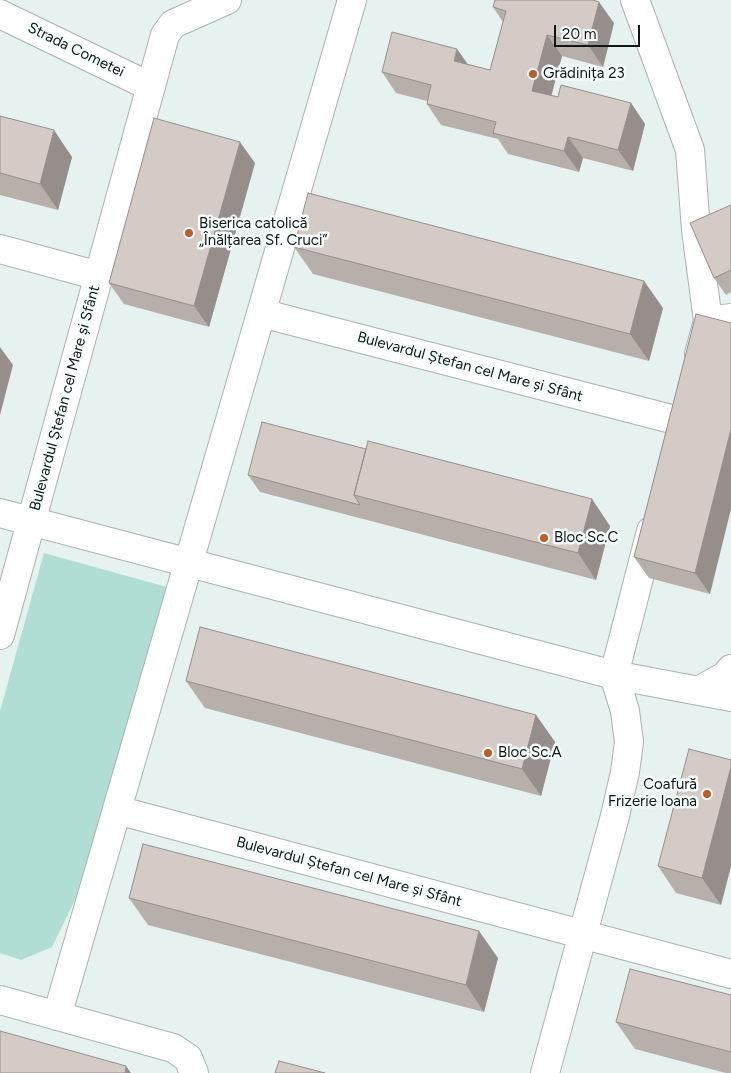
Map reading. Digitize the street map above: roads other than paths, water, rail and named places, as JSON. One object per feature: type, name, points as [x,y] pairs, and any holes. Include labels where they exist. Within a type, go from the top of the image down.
[{"type":"street","name":"Bulevardul Ștefan cel Mare și Sfânt","points":[[0,635],[165,35],[173,24],[227,0]]},
{"type":"street","points":[[57,1016],[352,0]]},
{"type":"street","points":[[635,0],[690,150],[696,230],[719,320],[690,385],[672,449]]},
{"type":"street","name":"Strada Cometei","points":[[0,14],[151,87]]},
{"type":"street","name":"Bulevardul Ștefan cel Mare și Sfânt","points":[[0,249],[99,276]]},
{"type":"street","name":"Bulevardul Ștefan cel Mare și Sfânt","points":[[262,313],[679,421]]},
{"type":"street","points":[[545,1073],[615,816],[626,765],[629,742],[626,719],[614,675],[658,506]]},
{"type":"street","name":"Bulevardul Ștefan cel Mare și Sfânt","points":[[0,512],[614,675],[731,697]]},
{"type":"street","points":[[700,690],[725,676],[731,669]]},
{"type":"street","name":"Bulevardul Ștefan cel Mare și Sfânt","points":[[117,810],[731,974]]},
{"type":"street","points":[[0,1000],[173,1048],[188,1058],[194,1073]]},
{"type":"place","name":"Grădinița 23","points":[[533,74]]},
{"type":"place","name":"Biserica catolică „Înălțarea Sf. Cruci”","points":[[189,233]]},
{"type":"place","name":"Bloc Sc.C","points":[[544,538]]},
{"type":"place","name":"Bloc Sc.A","points":[[488,753]]},
{"type":"place","name":"Coafură Frizerie Ioana","points":[[707,794]]}]
